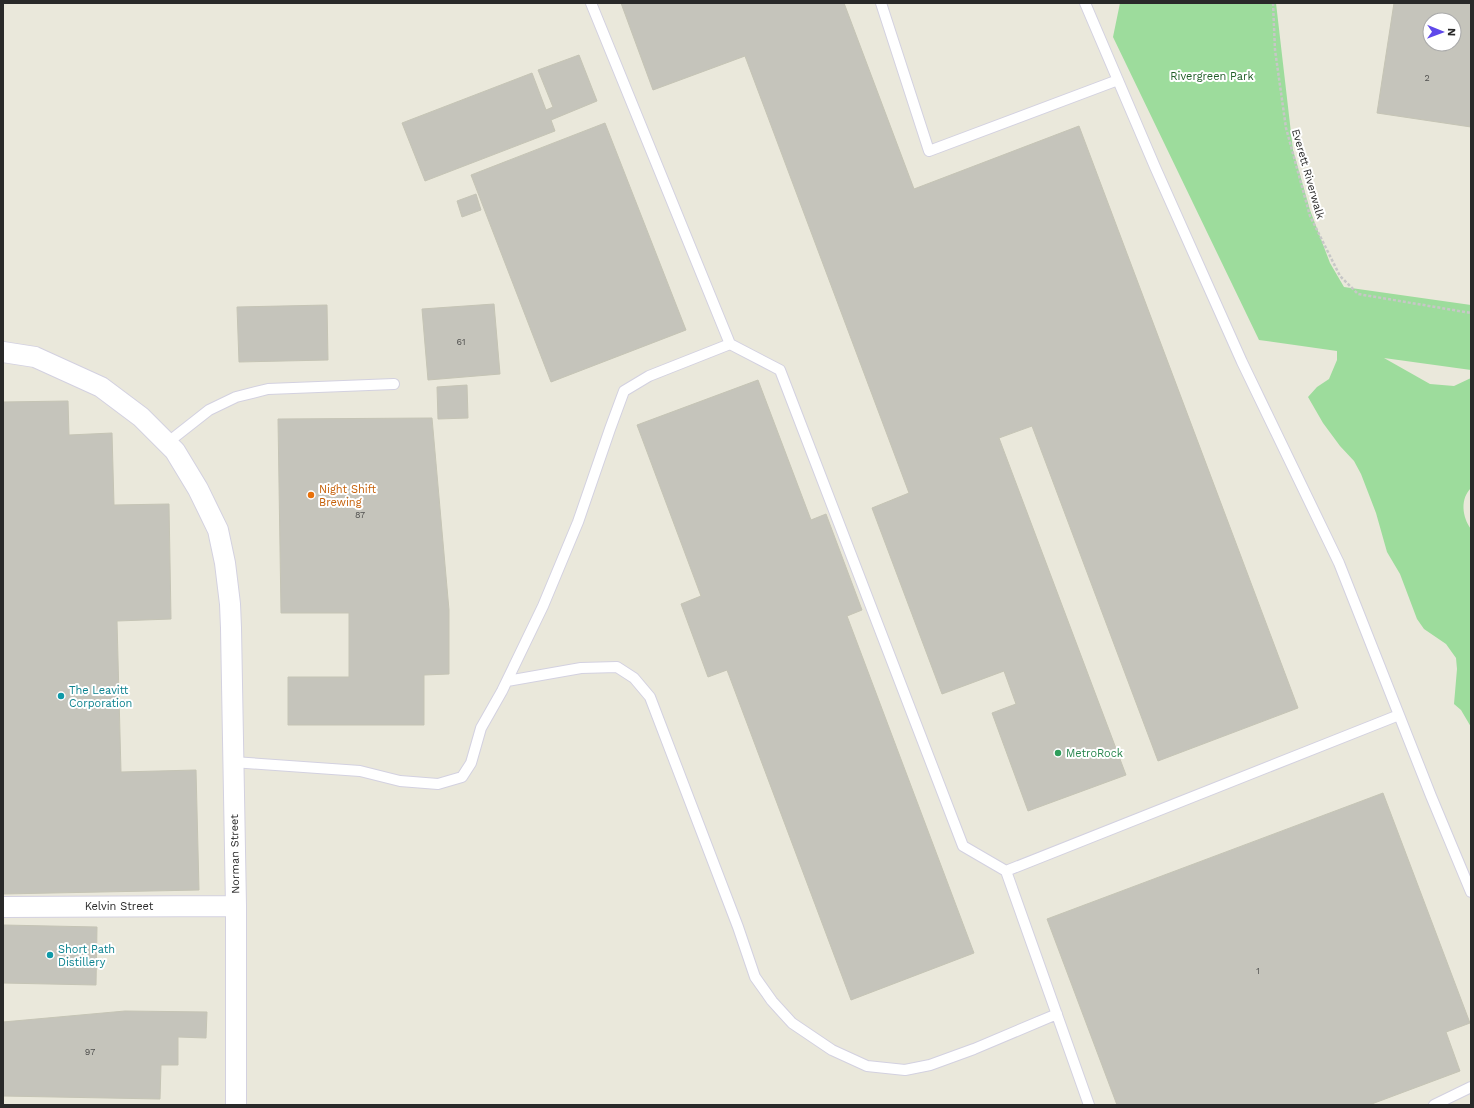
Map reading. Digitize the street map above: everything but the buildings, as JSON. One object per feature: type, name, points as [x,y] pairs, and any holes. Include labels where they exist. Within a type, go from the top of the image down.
[{"type":"street","name":"Norman Street","points":[[3,352],[35,357],[101,388],[141,417],[175,452],[198,489],[218,530],[225,562],[230,604],[236,906],[236,1105]]},
{"type":"street","name":"Kelvin Street","points":[[3,907],[236,906]]},
{"type":"lane","points":[[591,3],[730,344],[780,370],[963,846],[1006,871],[1089,1105]]},
{"type":"lane","points":[[881,3],[929,151],[1118,80]]},
{"type":"lane","points":[[1085,3],[1155,167],[1239,354],[1339,563],[1471,892]]},
{"type":"lane","points":[[233,762],[360,771],[400,781],[438,784],[462,777],[471,763],[481,728],[507,681],[543,606],[578,522],[624,391],[649,376],[730,344]]},
{"type":"lane","points":[[167,443],[209,410],[242,395],[268,389],[394,384]]},
{"type":"lane","points":[[507,681],[582,668],[617,667],[634,678],[650,697],[738,927],[755,977],[772,1001],[792,1023],[832,1050],[867,1066],[905,1070],[930,1065],[974,1049],[1057,1014]]},
{"type":"lane","points":[[1006,871],[1399,715]]},
{"type":"lane","points":[[1434,1105],[1471,1087]]},
{"type":"path","name":"Everett Riverwalk","points":[[1274,3],[1275,50],[1286,128],[1310,216],[1340,276],[1358,294],[1471,313]]},
{"type":"green space","name":"Rivergreen Park","points":[[1120,3],[1276,3],[1293,150],[1310,210],[1330,263],[1344,287],[1471,305],[1471,370],[1384,358],[1430,384],[1454,386],[1471,378],[1471,488],[1465,497],[1464,514],[1471,529],[1471,727],[1461,710],[1454,704],[1457,669],[1456,658],[1446,644],[1424,629],[1417,619],[1400,574],[1387,552],[1376,513],[1361,474],[1354,461],[1340,446],[1323,423],[1308,397],[1317,387],[1329,379],[1337,360],[1337,351],[1259,340],[1113,37]]},
{"type":"place","name":"Night Shift Brewing","points":[[311,495]]},
{"type":"place","name":"The Leavitt Corporation","points":[[61,696]]},
{"type":"place","name":"MetroRock","points":[[1058,753]]},
{"type":"place","name":"Short Path Distillery","points":[[50,955]]}]
